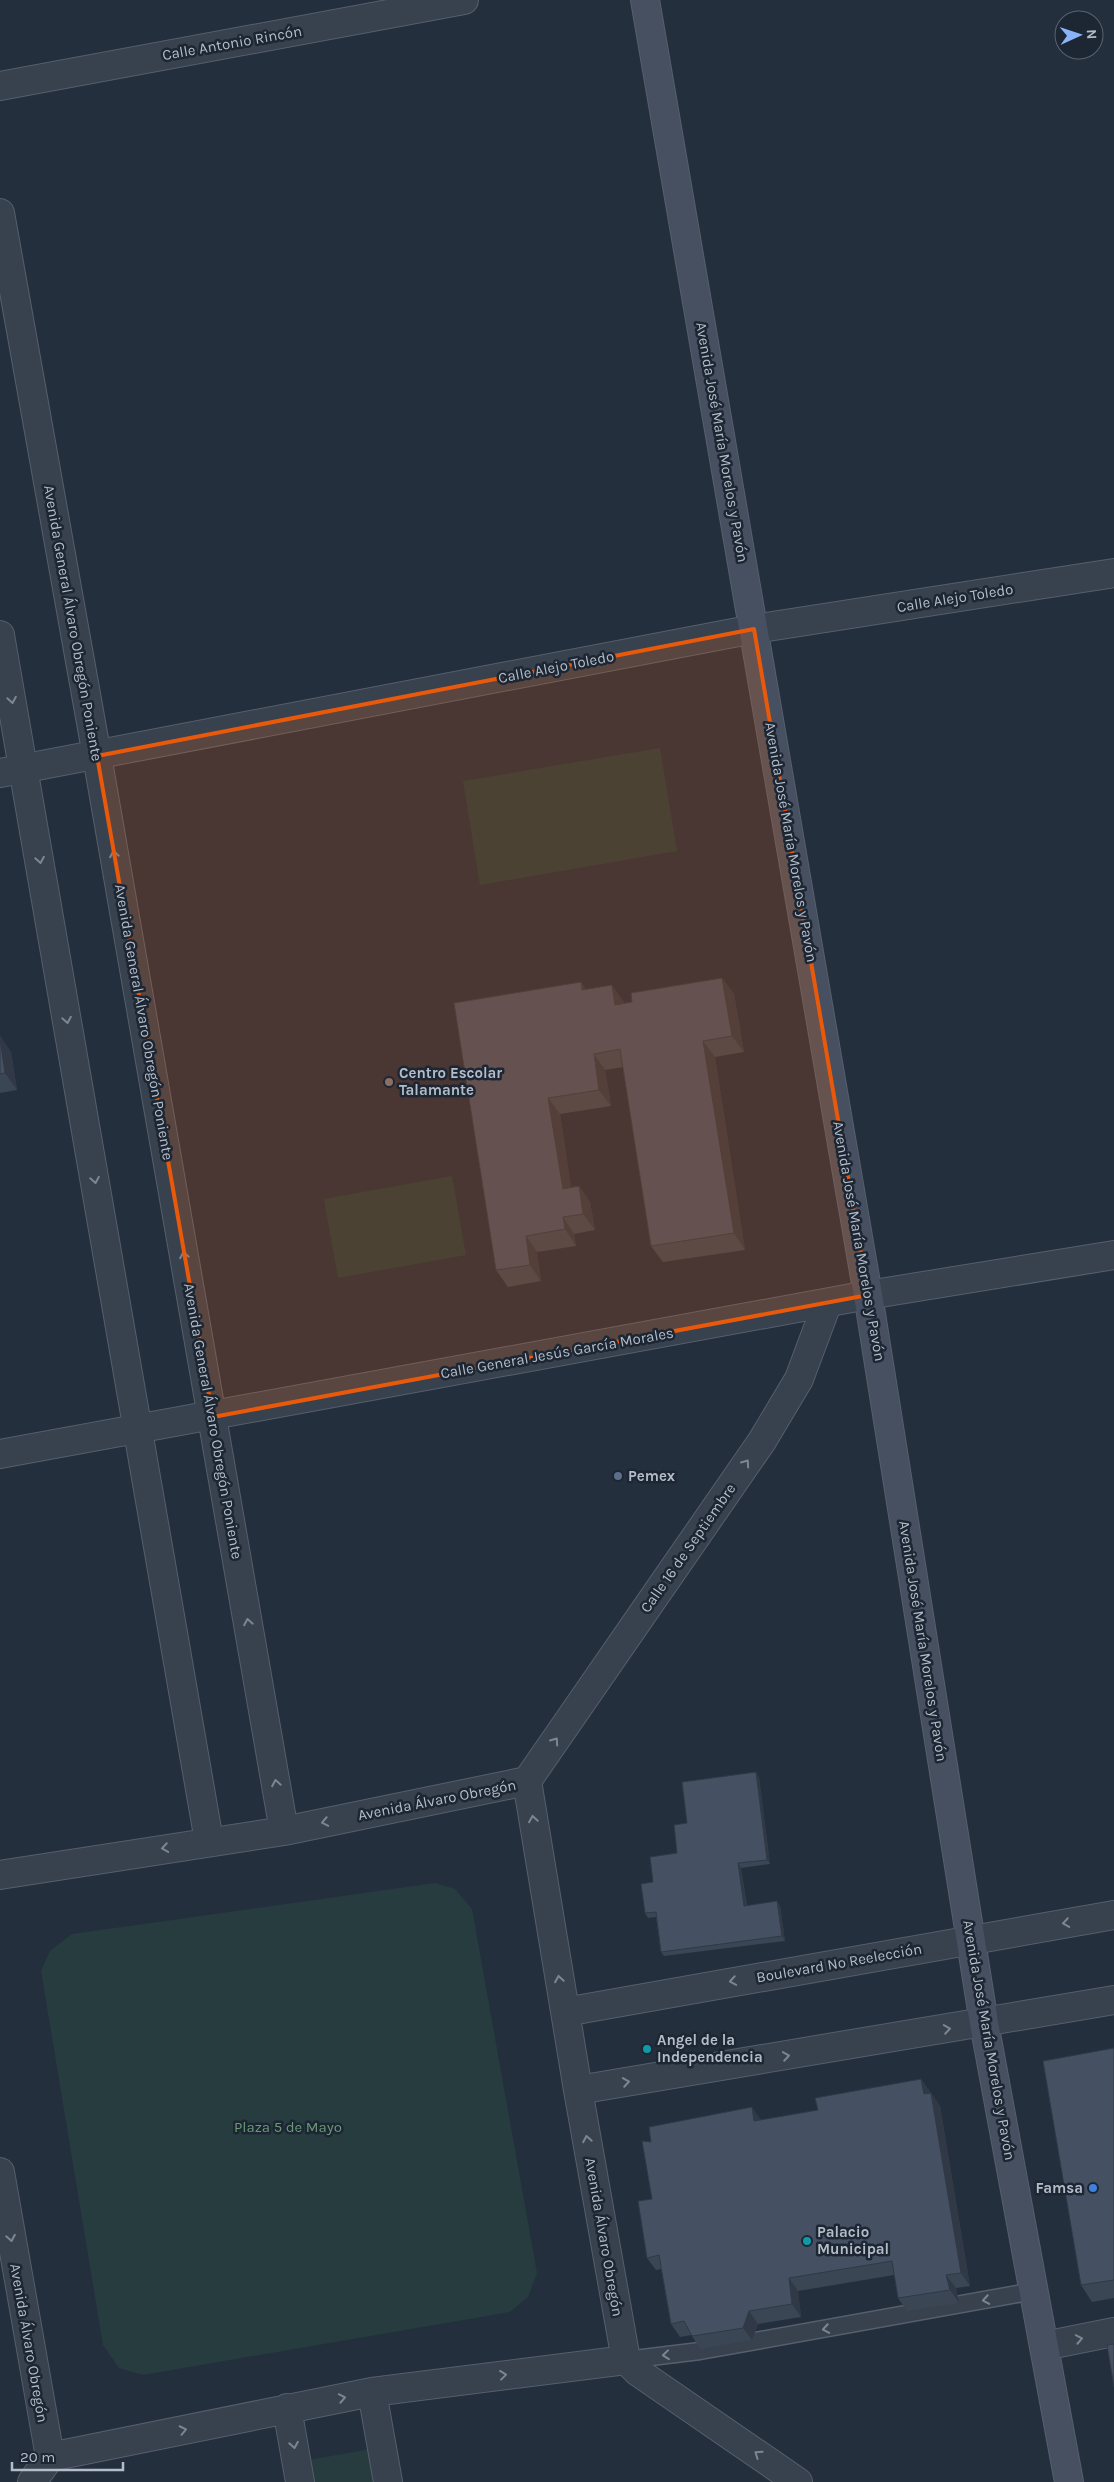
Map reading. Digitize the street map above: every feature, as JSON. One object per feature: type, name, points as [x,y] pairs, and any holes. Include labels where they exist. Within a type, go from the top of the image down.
[{"type":"main road","name":"Avenida José María Morelos y Pavón","points":[[646,0],[868,1295],[984,2023],[1069,2482]]},
{"type":"street","name":"Calle Antonio Rincón","points":[[0,86],[464,0]]},
{"type":"street","name":"Avenida General Álvaro Obregón Poniente","points":[[0,213],[97,756],[284,1831]]},
{"type":"street","name":"Calle Alejo Toledo","points":[[12,770],[97,756],[754,629],[1114,573]]},
{"type":"street","points":[[0,635],[12,770],[138,1430],[210,1841]]},
{"type":"street","name":"Calle General Jesús García Morales","points":[[0,1454],[212,1417],[868,1295],[1114,1255]]},
{"type":"street","name":"Calle 16 de Septiembre","points":[[527,1782],[762,1440],[800,1379],[827,1304]]},
{"type":"street","name":"Avenida Álvaro Obregón","points":[[0,1876],[210,1841],[284,1831],[527,1782],[578,2090],[626,2360]]},
{"type":"street","name":"Boulevard No Reelección","points":[[565,2012],[1114,1915]]},
{"type":"street","points":[[578,2090],[1114,2000]]},
{"type":"street","name":"Avenida Álvaro Obregón","points":[[0,2172],[3,2207],[50,2457]]},
{"type":"street","points":[[1044,2346],[1114,2332]]},
{"type":"street","points":[[32,2482],[50,2457],[287,2408],[372,2392],[626,2360],[638,2372],[798,2482]]},
{"type":"street","points":[[372,2392],[388,2482]]},
{"type":"street","points":[[287,2408],[300,2482]]},
{"type":"lane","points":[[626,2360],[700,2351],[1034,2291]]},
{"type":"highlighted area","points":[[754,629],[868,1295],[213,1417],[97,756]]},
{"type":"green space","points":[[660,748],[677,851],[480,885],[463,781]]},
{"type":"green space","points":[[452,1176],[466,1255],[338,1278],[324,1199]]},
{"type":"green space","name":"Plaza 5 de Mayo","points":[[435,1883],[455,1889],[472,1909],[537,2273],[528,2297],[510,2312],[143,2375],[119,2368],[103,2345],[41,1971],[50,1951],[72,1934]]},
{"type":"green space","points":[[382,2447],[388,2482],[300,2482],[297,2462]]},
{"type":"building","points":[[722,978],[732,1036],[703,1041],[734,1233],[651,1246],[620,1049],[594,1054],[599,1090],[548,1098],[563,1189],[579,1186],[583,1214],[563,1217],[565,1229],[526,1236],[530,1265],[496,1270],[454,1003],[581,982],[582,990],[612,985],[615,1005],[632,1002],[631,993]]},
{"type":"building","points":[[0,1038],[5,1073],[0,1074]]},
{"type":"building","points":[[756,1772],[767,1860],[738,1863],[744,1906],[777,1901],[782,1936],[661,1952],[656,1912],[645,1913],[641,1884],[653,1882],[650,1857],[677,1853],[674,1825],[687,1823],[682,1782]]},
{"type":"building","name":"Famsa","points":[[1114,2048],[1114,2280],[1081,2285],[1043,2061]]},
{"type":"building","name":"Palacio Municipal","points":[[921,2079],[924,2094],[931,2093],[961,2273],[946,2275],[950,2290],[898,2298],[892,2261],[789,2278],[792,2304],[749,2311],[743,2328],[692,2336],[684,2321],[671,2324],[659,2255],[647,2258],[638,2201],[652,2199],[642,2141],[651,2142],[649,2127],[752,2107],[754,2121],[818,2110],[815,2098]]},
{"type":"building","points":[[1114,2344],[1114,2387],[1107,2345]]},
{"type":"place","name":"Centro Escolar Talamante","points":[[389,1082]]},
{"type":"place","name":"Pemex","points":[[618,1476]]},
{"type":"place","name":"Angel de la Independencia","points":[[647,2049]]},
{"type":"place","name":"Famsa","points":[[1093,2188]]},
{"type":"place","name":"Palacio Municipal","points":[[807,2241]]}]
